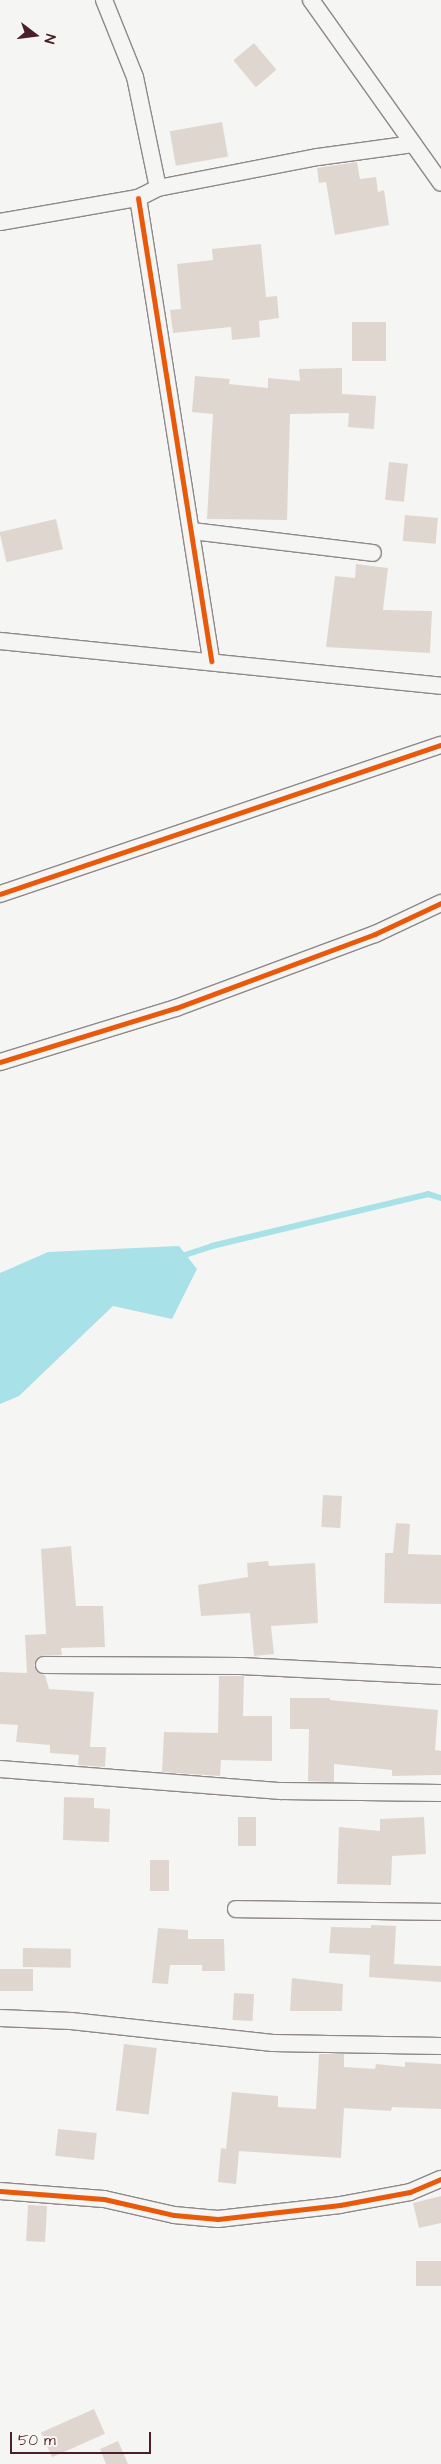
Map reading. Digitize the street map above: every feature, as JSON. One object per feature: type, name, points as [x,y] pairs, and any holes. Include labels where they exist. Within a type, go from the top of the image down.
[{"type":"street","points":[[104,0],[135,77],[158,188]]},
{"type":"street","points":[[311,0],[441,183]]},
{"type":"street","points":[[0,222],[138,198],[158,188],[318,158],[413,144]]},
{"type":"street","points":[[138,198],[211,661]]},
{"type":"street","points":[[192,531],[373,553]]},
{"type":"street","points":[[0,641],[211,661],[441,686]]},
{"type":"street","points":[[0,894],[441,745]]},
{"type":"street","points":[[0,1062],[176,1008],[375,934],[441,903]]},
{"type":"street","points":[[44,1665],[242,1666],[441,1676]]},
{"type":"street","points":[[0,1769],[281,1791],[441,1792]]},
{"type":"street","points":[[236,1909],[441,1912]]},
{"type":"street","points":[[0,2018],[71,2021],[273,2043],[441,2046]]},
{"type":"street","points":[[0,2191],[104,2199],[174,2215],[218,2219],[340,2205],[410,2192],[441,2179]]},
{"type":"water","points":[[179,1246],[197,1269],[172,1319],[113,1306],[19,1396],[0,1404],[0,1273],[48,1252]]},
{"type":"building","points":[[254,43],[276,70],[256,87],[233,60]]},
{"type":"building","points":[[222,122],[228,156],[176,166],[170,131]]},
{"type":"building","points":[[357,162],[360,179],[376,177],[378,192],[384,190],[389,225],[335,235],[326,182],[319,183],[317,168]]},
{"type":"building","points":[[261,244],[266,297],[277,296],[279,318],[259,321],[260,337],[232,340],[231,327],[173,333],[170,310],[181,309],[177,264],[213,260],[212,249]]},
{"type":"building","points":[[352,322],[386,322],[386,361],[352,361]]},
{"type":"building","points":[[342,368],[342,394],[376,396],[374,429],[348,427],[349,413],[290,414],[287,520],[207,519],[213,414],[192,412],[195,376],[230,379],[229,384],[268,388],[268,378],[300,381],[299,369]]},
{"type":"building","points":[[389,462],[408,464],[404,502],[385,500]]},
{"type":"building","points":[[405,515],[438,518],[436,544],[403,541]]},
{"type":"building","points":[[56,519],[63,549],[6,562],[0,532]]},
{"type":"building","points":[[356,564],[388,568],[383,610],[432,611],[430,653],[326,647],[335,576],[355,578]]},
{"type":"building","points":[[323,1495],[342,1496],[340,1528],[321,1527]]},
{"type":"building","points":[[396,1523],[410,1524],[408,1554],[441,1555],[441,1604],[384,1603],[385,1553],[393,1553]]},
{"type":"building","points":[[71,1546],[76,1606],[103,1606],[105,1647],[61,1648],[62,1655],[40,1656],[34,1665],[39,1673],[45,1675],[49,1689],[94,1692],[90,1747],[106,1747],[105,1767],[78,1765],[79,1755],[50,1753],[50,1745],[16,1742],[18,1725],[0,1724],[0,1672],[27,1673],[25,1635],[46,1634],[41,1549]]},
{"type":"building","points":[[268,1561],[269,1566],[315,1563],[318,1623],[271,1626],[274,1654],[254,1656],[250,1613],[201,1616],[198,1585],[248,1577],[247,1563]]},
{"type":"building","points":[[219,1676],[244,1676],[243,1716],[272,1716],[272,1761],[221,1760],[220,1776],[162,1772],[164,1732],[218,1733]]},
{"type":"building","points":[[290,1698],[330,1698],[330,1700],[438,1710],[435,1750],[441,1751],[441,1775],[392,1776],[392,1770],[334,1764],[334,1782],[308,1781],[309,1729],[290,1729]]},
{"type":"building","points":[[64,1797],[94,1798],[94,1808],[110,1809],[109,1842],[63,1840]]},
{"type":"building","points":[[238,1817],[256,1817],[256,1846],[238,1846]]},
{"type":"building","points":[[424,1817],[426,1854],[392,1856],[391,1885],[337,1884],[339,1827],[380,1831],[380,1819]]},
{"type":"building","points":[[150,1860],[169,1860],[169,1891],[150,1891]]},
{"type":"building","points":[[371,1925],[396,1926],[394,1964],[441,1966],[441,1982],[369,1977],[370,1955],[329,1953],[331,1927],[371,1928]]},
{"type":"building","points":[[158,1928],[188,1930],[188,1939],[224,1939],[225,1971],[202,1971],[202,1965],[170,1965],[168,1984],[152,1983]]},
{"type":"building","points":[[23,1948],[71,1949],[71,1968],[23,1967]]},
{"type":"building","points":[[0,1969],[33,1969],[33,1991],[0,1991]]},
{"type":"building","points":[[292,1978],[343,1984],[342,2011],[290,2011]]},
{"type":"building","points":[[234,1993],[254,1994],[253,2021],[233,2020]]},
{"type":"building","points":[[124,2044],[157,2048],[149,2115],[116,2111]]},
{"type":"building","points":[[319,2054],[344,2054],[344,2067],[375,2069],[376,2064],[405,2067],[405,2062],[441,2064],[441,2109],[392,2107],[391,2111],[344,2108],[341,2158],[239,2151],[236,2184],[218,2182],[221,2148],[226,2149],[232,2092],[278,2096],[278,2107],[316,2109]]},
{"type":"building","points":[[58,2129],[97,2133],[94,2160],[55,2156]]},
{"type":"building","points":[[441,2196],[441,2223],[419,2228],[413,2203]]},
{"type":"building","points":[[28,2205],[47,2206],[45,2242],[26,2241]]},
{"type":"building","points":[[416,2261],[441,2261],[441,2286],[416,2286]]},
{"type":"building","points":[[94,2409],[105,2434],[52,2457],[41,2433]]},
{"type":"building","points":[[118,2441],[128,2464],[106,2464],[100,2449]]},
{"type":"waterway","points":[[179,1257],[212,1246],[428,1194],[441,1198]]},
{"type":"cycle path","points":[[138,198],[211,661]]},
{"type":"cycle path","points":[[0,894],[441,745]]},
{"type":"cycle path","points":[[0,1062],[176,1008],[375,934],[441,903]]},
{"type":"cycle path","points":[[0,2191],[104,2199],[174,2215],[218,2219],[340,2205],[410,2192],[441,2179]]}]
